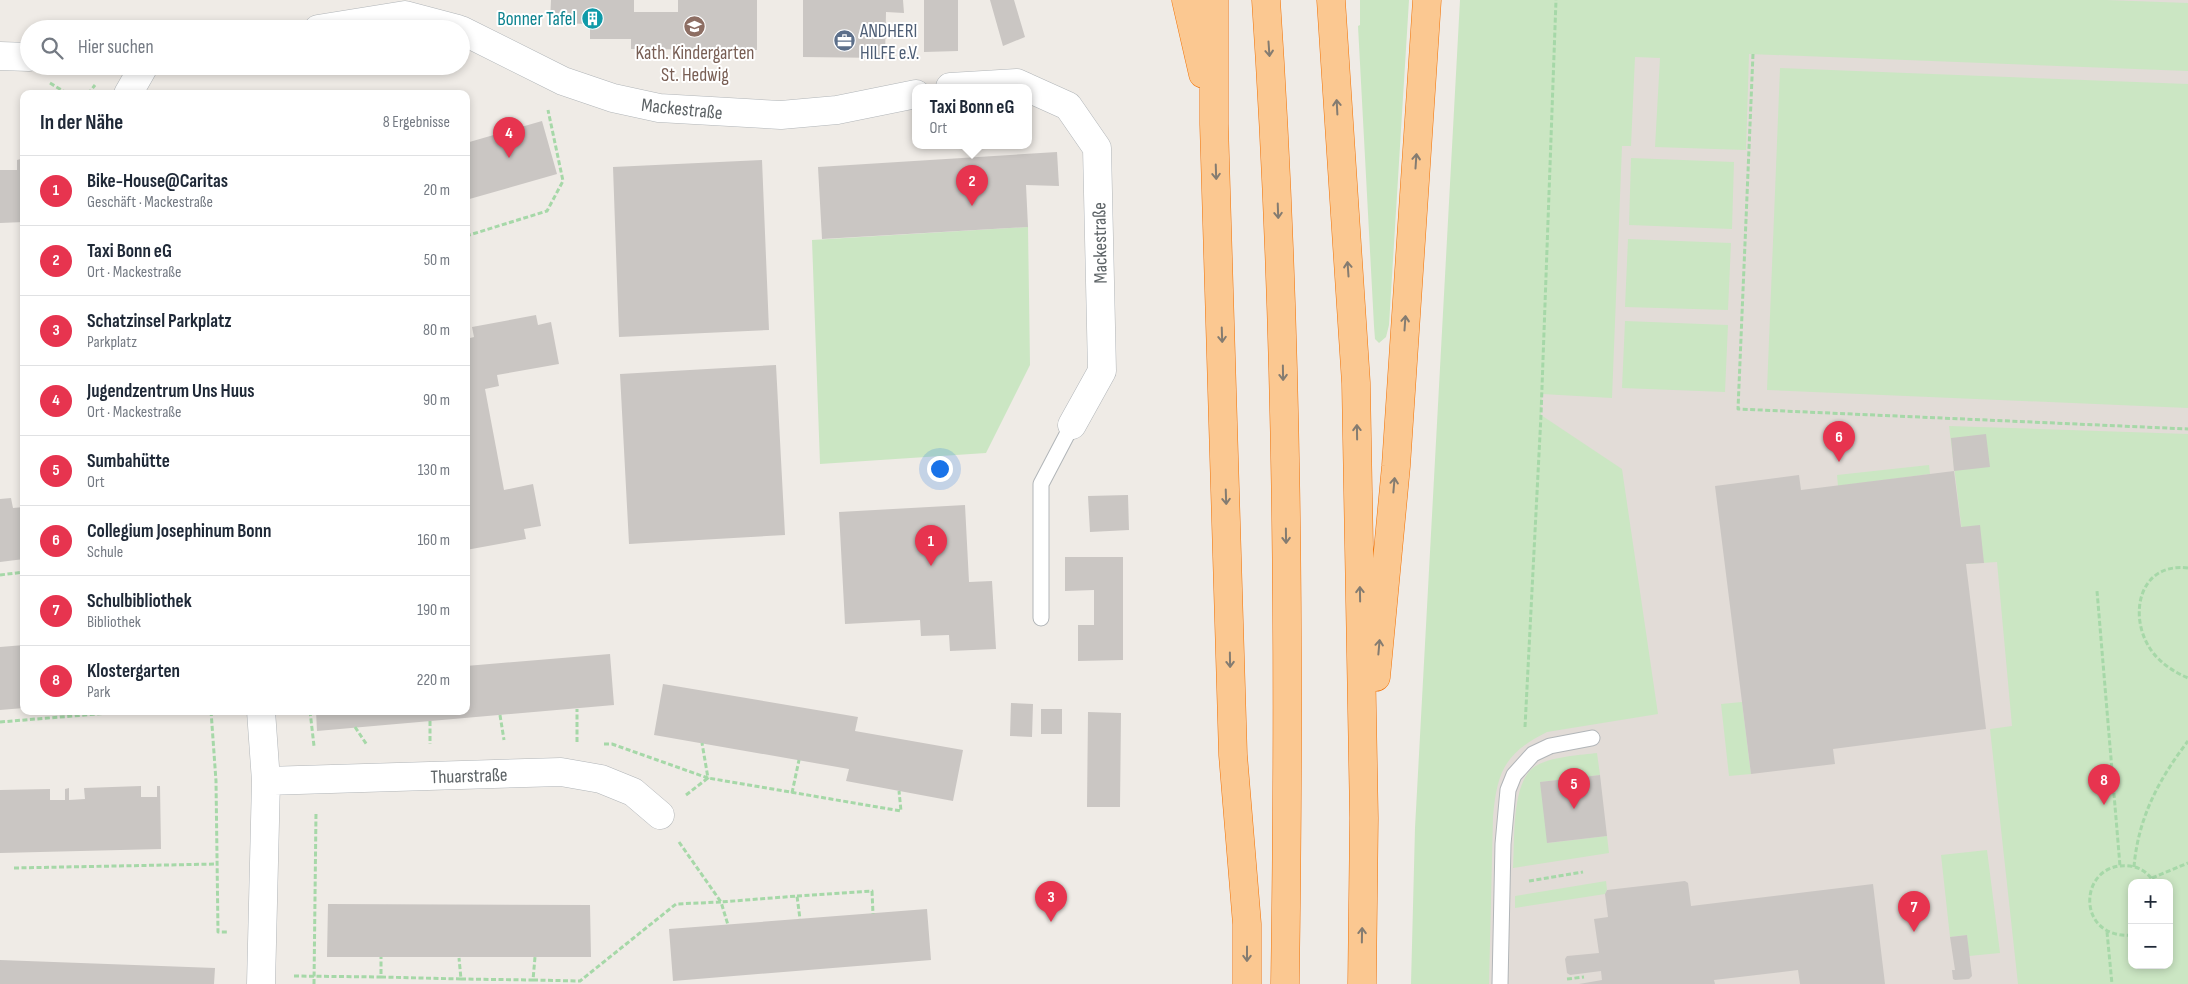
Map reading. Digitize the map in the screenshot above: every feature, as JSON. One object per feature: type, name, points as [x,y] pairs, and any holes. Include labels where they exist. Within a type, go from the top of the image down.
[{"type":"highway","points":[[1186,0],[1214,124]]},
{"type":"highway","points":[[1214,0],[1214,124],[1233,755],[1247,924],[1247,984]]},
{"type":"highway","points":[[1266,0],[1276,165],[1283,367],[1287,667],[1285,984]]},
{"type":"highway","points":[[1331,0],[1356,383],[1364,818],[1362,984]]},
{"type":"highway","points":[[1364,818],[1396,466],[1427,0]]},
{"type":"street","points":[[374,20],[405,15],[424,20]]},
{"type":"street","name":"Mackestraße","points":[[470,35],[539,71],[613,98],[659,108],[700,112],[781,115],[818,112],[912,95]]},
{"type":"street","points":[[0,56],[20,57]]},
{"type":"street","points":[[130,90],[139,75]]},
{"type":"street","name":"Mackestraße","points":[[1000,84],[1019,84]]},
{"type":"street","name":"Mackestraße","points":[[1032,90],[1068,106],[1097,148],[1102,371],[1072,425]]},
{"type":"street","points":[[261,715],[266,781],[261,984]]},
{"type":"street","name":"Thuarstraße","points":[[266,781],[562,772],[601,779],[633,792],[660,816]]},
{"type":"lane","points":[[1041,618],[1041,484],[1072,425]]},
{"type":"lane","points":[[1500,984],[1503,844],[1508,790],[1514,774],[1533,754],[1550,746],[1592,738]]},
{"type":"path","points":[[1524,762],[1541,415],[1556,0]]},
{"type":"path","points":[[1753,54],[1738,409],[2188,429]]},
{"type":"path","points":[[470,235],[547,211],[563,181],[539,71]]},
{"type":"path","points":[[2188,568],[2162,572],[2151,580],[2141,597],[2138,617],[2144,638],[2152,652],[2165,664],[2188,678]]},
{"type":"path","points":[[0,575],[20,572]]},
{"type":"path","points":[[2097,591],[2120,866]]},
{"type":"path","points":[[577,708],[577,745]]},
{"type":"path","points":[[0,722],[85,715]]},
{"type":"path","points":[[310,715],[317,780],[314,984]]},
{"type":"path","points":[[500,715],[505,748]]},
{"type":"path","points":[[430,721],[430,752]]},
{"type":"path","points":[[355,727],[368,747]]},
{"type":"path","points":[[2134,867],[2137,836],[2142,820],[2171,764],[2188,741]]},
{"type":"path","points":[[702,743],[708,778]]},
{"type":"path","points":[[792,793],[799,760]]},
{"type":"path","points":[[728,925],[721,902],[660,816],[708,778],[901,811],[899,791]]},
{"type":"path","points":[[2128,936],[2107,932],[2094,919],[2090,908],[2089,896],[2093,884],[2101,874],[2111,868],[2120,866],[2134,867],[2152,878],[2188,862]]},
{"type":"path","points":[[14,868],[217,864]]},
{"type":"path","points":[[1502,887],[1583,872]]},
{"type":"path","points":[[381,977],[580,981],[676,904],[872,891],[873,914]]},
{"type":"path","points":[[797,896],[800,919]]},
{"type":"path","points":[[2107,932],[2112,984]]},
{"type":"path","points":[[533,980],[535,957]]},
{"type":"path","points":[[459,958],[461,979]]},
{"type":"path","points":[[1566,979],[1584,977]]},
{"type":"shaded area","points":[[1521,0],[2188,0],[2188,547],[2037,984],[1479,984],[1492,377]]},
{"type":"green space","points":[[1360,0],[1409,0],[1389,325],[1386,337],[1379,343],[1375,339],[1374,326],[1358,26],[1360,25]]},
{"type":"green space","points":[[1460,0],[2106,0],[2188,3],[2188,71],[1749,54],[1746,150],[1655,147],[1660,58],[1635,57],[1631,146],[1622,146],[1612,398],[1542,394],[1541,415],[1622,469],[1658,714],[1547,732],[1521,748],[1513,756],[1506,765],[1497,787],[1493,817],[1489,984],[1411,984],[1415,828]]},
{"type":"green space","points":[[1780,68],[2188,84],[2188,408],[1767,390]]},
{"type":"green space","points":[[1631,158],[1734,162],[1732,229],[1629,225]]},
{"type":"green space","points":[[1028,227],[1030,365],[986,453],[820,464],[812,240]]},
{"type":"green space","points":[[1628,239],[1731,243],[1728,310],[1625,307]]},
{"type":"green space","points":[[1625,321],[1728,325],[1725,392],[1622,388]]},
{"type":"green space","points":[[1949,426],[2188,434],[2188,984],[2018,984],[1990,729],[2012,726],[1997,562],[1966,564]]},
{"type":"green space","points":[[1929,465],[1930,474],[1838,486],[1837,475]]},
{"type":"green space","points":[[1742,702],[1751,774],[1729,776],[1721,704]]},
{"type":"green space","points":[[1597,753],[1600,775],[1541,782],[1548,843],[1607,836],[1609,853],[1513,868],[1515,815],[1521,787],[1526,776],[1533,768],[1546,761]]},
{"type":"green space","points":[[1987,850],[2000,953],[1969,956],[1967,935],[1950,937],[1941,855]]},
{"type":"green space","points":[[1606,881],[1607,890],[1605,894],[1515,908],[1515,896]]},
{"type":"building","name":"Kath. Kindergarten St. Hedwig","points":[[551,0],[634,0],[634,12],[678,12],[678,0],[757,0],[757,50],[631,49],[631,39],[590,39],[590,24],[550,23]]},
{"type":"building","name":"ANDHERI HILFE e.V.","points":[[803,0],[903,0],[904,13],[886,12],[885,58],[803,57]]},
{"type":"building","points":[[924,0],[958,0],[958,51],[924,52]]},
{"type":"building","points":[[990,0],[1014,0],[1025,37],[1003,46]]},
{"type":"building","points":[[542,121],[557,174],[470,199],[470,142]]},
{"type":"building","points":[[1057,152],[1059,186],[1026,185],[1028,227],[822,239],[818,167]]},
{"type":"building","points":[[20,159],[20,222],[0,223],[0,170],[17,170],[17,160]]},
{"type":"building","points":[[762,160],[769,330],[619,337],[613,167]]},
{"type":"building","points":[[536,315],[538,325],[551,322],[559,364],[497,375],[499,386],[485,389],[504,490],[533,484],[541,526],[524,529],[526,539],[470,549],[470,338],[474,337],[472,327]]},
{"type":"building","points":[[776,365],[785,535],[629,544],[620,374]]},
{"type":"building","points":[[1986,434],[1990,467],[1954,471],[1951,438]]},
{"type":"building","points":[[1954,471],[1961,527],[1980,525],[1984,563],[1966,564],[1986,729],[1833,749],[1835,764],[1751,774],[1715,486],[1799,475],[1801,490]]},
{"type":"building","points":[[1128,495],[1129,530],[1090,532],[1088,496]]},
{"type":"building","points":[[11,498],[13,508],[20,507],[20,560],[0,562],[0,499]]},
{"type":"building","points":[[965,505],[969,582],[992,581],[996,649],[950,651],[949,635],[921,636],[920,620],[845,624],[839,512]]},
{"type":"building","points":[[1065,557],[1123,557],[1123,660],[1078,661],[1078,625],[1094,625],[1094,590],[1065,591]]},
{"type":"building","points":[[20,645],[20,708],[0,710],[0,647]]},
{"type":"building","points":[[610,654],[614,705],[317,731],[316,715],[470,715],[470,666]]},
{"type":"building","points":[[663,684],[858,717],[855,731],[963,750],[953,801],[846,781],[849,769],[654,735]]},
{"type":"building","points":[[1011,703],[1033,704],[1032,737],[1010,736]]},
{"type":"building","points":[[1041,709],[1062,709],[1062,734],[1041,734]]},
{"type":"building","points":[[1088,712],[1121,713],[1120,807],[1087,807]]},
{"type":"building","points":[[1600,775],[1607,836],[1547,843],[1540,782]]},
{"type":"building","points":[[141,786],[141,797],[157,797],[157,786],[160,786],[161,849],[0,853],[0,790],[50,789],[50,800],[65,800],[65,789],[69,788],[69,800],[85,799],[84,788]]},
{"type":"building","points":[[1685,881],[1688,883],[1691,906],[1873,884],[1885,984],[1800,984],[1798,970],[1714,980],[1715,984],[1579,984],[1602,980],[1601,971],[1570,975],[1567,973],[1565,959],[1567,956],[1599,953],[1594,919],[1608,917],[1605,894],[1607,890]]},
{"type":"building","points":[[328,904],[590,905],[591,957],[327,957]]},
{"type":"building","points":[[927,909],[931,960],[673,981],[669,929]]},
{"type":"building","points":[[1967,935],[1972,976],[1969,979],[1955,980],[1953,979],[1952,970],[1955,970],[1950,937]]},
{"type":"building","points":[[0,960],[215,968],[214,984],[0,984]]},
{"type":"place","name":"Bonner Tafel","points":[[592,18]]},
{"type":"place","name":"Kath. Kindergarten St. Hedwig","points":[[695,26]]},
{"type":"place","name":"ANDHERI HILFE e.V.","points":[[844,41]]},
{"type":"place","name":"Jugendzentrum Uns Huus","points":[[509,158]]},
{"type":"place","name":"Taxi Bonn eG","points":[[972,206]]},
{"type":"place","name":"Collegium Josephinum Bonn","points":[[1839,462]]},
{"type":"place","name":"Bike-House@Caritas","points":[[931,566]]},
{"type":"place","name":"Klostergarten","points":[[2104,805]]},
{"type":"place","name":"Sumbahütte","points":[[1574,809]]},
{"type":"place","name":"Schatzinsel Parkplatz","points":[[1051,922]]},
{"type":"place","name":"Schulbibliothek","points":[[1914,932]]}]
